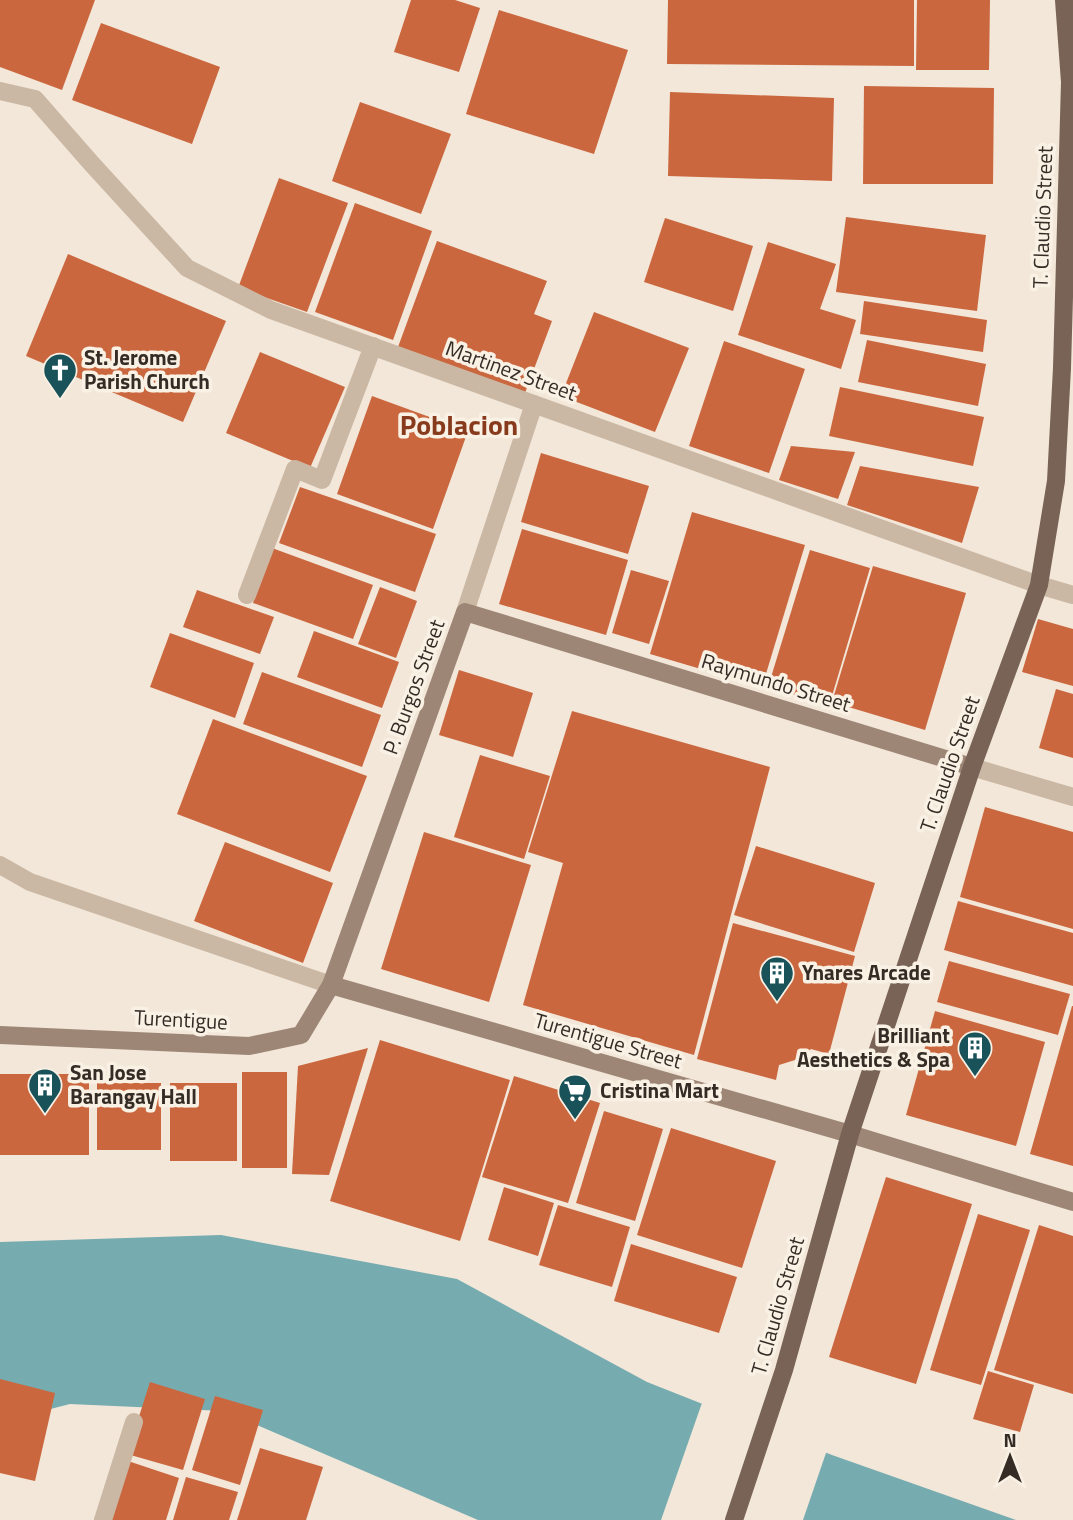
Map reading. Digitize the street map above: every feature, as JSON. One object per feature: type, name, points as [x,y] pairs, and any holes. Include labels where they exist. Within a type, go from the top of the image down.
[{"type":"main road","name":"T. Claudio Street","points":[[734,1520],[784,1370],[850,1134],[972,766],[1038,585],[1056,481],[1062,368],[1070,82],[1064,0]]},
{"type":"street","name":"Martinez Street","points":[[0,91],[35,99],[187,268],[271,310],[1038,585],[1073,595]]},
{"type":"street","points":[[247,595],[295,469],[322,480],[373,346]]},
{"type":"street","name":"P. Burgos Street","points":[[331,985],[465,612],[534,404]]},
{"type":"street","name":"Raymundo Street","points":[[465,612],[1073,797]]},
{"type":"street","points":[[0,865],[30,882],[331,985]]},
{"type":"street","name":"Turentigue","points":[[0,1035],[249,1046],[301,1035],[331,985]]},
{"type":"street","name":"Turentigue Street","points":[[331,985],[850,1134],[1073,1202]]},
{"type":"street","points":[[103,1520],[134,1422]]},
{"type":"water","points":[[221,1235],[457,1279],[647,1382],[832,1455],[1016,1520],[478,1520],[224,1411],[70,1404],[0,1422],[0,1242]]},
{"type":"pier","points":[[703,1400],[827,1450],[803,1520],[661,1520]]},
{"type":"building","points":[[0,0],[95,0],[62,90],[0,67]]},
{"type":"building","points":[[411,0],[455,0],[480,8],[459,72],[394,52]]},
{"type":"building","points":[[668,0],[914,0],[914,66],[667,64]]},
{"type":"building","points":[[917,0],[990,0],[989,70],[916,70]]},
{"type":"building","points":[[499,10],[628,50],[594,154],[466,114]]},
{"type":"building","points":[[101,23],[220,67],[192,144],[72,100]]},
{"type":"building","points":[[864,86],[994,88],[993,184],[863,184]]},
{"type":"building","points":[[670,92],[834,98],[832,181],[668,176]]},
{"type":"building","points":[[360,102],[451,134],[421,214],[332,181]]},
{"type":"building","points":[[279,178],[348,203],[307,312],[238,288]]},
{"type":"building","points":[[355,203],[432,231],[393,340],[315,312]]},
{"type":"building","points":[[846,217],[986,235],[977,311],[836,292]]},
{"type":"building","points":[[665,218],[753,246],[733,311],[644,282]]},
{"type":"building","points":[[437,241],[547,281],[534,314],[552,321],[525,393],[398,347]]},
{"type":"building","points":[[768,242],[836,264],[820,309],[856,320],[841,369],[738,335]]},
{"type":"building","points":[[68,254],[226,321],[183,422],[26,356]]},
{"type":"building","points":[[864,301],[987,320],[983,352],[860,334]]},
{"type":"building","points":[[594,312],[689,348],[655,432],[561,396]]},
{"type":"building","points":[[867,340],[986,364],[978,406],[858,382]]},
{"type":"building","points":[[724,341],[805,369],[769,473],[689,446]]},
{"type":"building","points":[[260,352],[345,387],[310,468],[226,433]]},
{"type":"building","points":[[840,387],[984,417],[973,466],[829,436]]},
{"type":"building","points":[[372,396],[468,431],[433,529],[337,494]]},
{"type":"building","points":[[791,446],[855,452],[838,499],[779,480]]},
{"type":"building","points":[[541,453],[649,486],[628,554],[521,522]]},
{"type":"building","points":[[860,466],[979,487],[962,543],[847,505]]},
{"type":"building","points":[[300,487],[436,534],[415,592],[279,543]]},
{"type":"building","points":[[692,512],[805,545],[762,687],[650,654]]},
{"type":"building","points":[[522,529],[628,560],[606,635],[499,604]]},
{"type":"building","points":[[272,548],[373,585],[353,639],[253,603]]},
{"type":"building","points":[[810,550],[870,568],[829,706],[768,687]]},
{"type":"building","points":[[873,566],[966,593],[925,730],[832,702]]},
{"type":"building","points":[[631,570],[669,581],[649,644],[612,633]]},
{"type":"building","points":[[380,587],[417,601],[396,658],[358,644]]},
{"type":"building","points":[[197,590],[274,617],[260,654],[183,627]]},
{"type":"building","points":[[1038,619],[1073,629],[1073,686],[1022,672]]},
{"type":"building","points":[[314,631],[399,662],[382,708],[297,677]]},
{"type":"building","points":[[170,633],[254,663],[235,718],[150,687]]},
{"type":"building","points":[[459,670],[533,693],[513,757],[439,735]]},
{"type":"building","points":[[262,672],[381,715],[362,767],[243,724]]},
{"type":"building","points":[[1056,689],[1073,694],[1073,758],[1039,748]]},
{"type":"building","points":[[572,711],[770,767],[694,1055],[523,1005],[563,863],[528,852]]},
{"type":"building","points":[[213,719],[367,776],[330,872],[177,814]]},
{"type":"building","points":[[480,755],[550,776],[524,859],[454,837]]},
{"type":"building","points":[[985,807],[1073,832],[1073,929],[960,897]]},
{"type":"building","points":[[424,832],[531,865],[489,1002],[381,969]]},
{"type":"building","points":[[225,842],[333,883],[303,963],[194,921]]},
{"type":"building","points":[[756,846],[875,883],[854,952],[734,915]]},
{"type":"building","points":[[958,901],[1073,933],[1073,986],[944,950]]},
{"type":"building","name":"Ynares Arcade","points":[[733,923],[855,956],[829,1054],[811,1049],[795,1060],[779,1065],[776,1080],[697,1059]]},
{"type":"building","points":[[949,961],[1070,994],[1058,1035],[937,1002]]},
{"type":"building","points":[[1073,1006],[1073,1166],[1030,1154]]},
{"type":"building","name":"Brilliant Aesthetics & Spa","points":[[935,1011],[1045,1042],[1016,1146],[906,1115]]},
{"type":"building","points":[[380,1040],[510,1080],[460,1241],[330,1201]]},
{"type":"building","points":[[368,1048],[329,1175],[292,1174],[298,1066]]},
{"type":"building","points":[[242,1072],[287,1072],[287,1168],[242,1168]]},
{"type":"building","name":"San Jose Barangay Hall","points":[[0,1074],[89,1074],[89,1155],[0,1155]]},
{"type":"building","points":[[514,1076],[600,1103],[568,1203],[482,1177]]},
{"type":"building","points":[[97,1083],[161,1083],[161,1150],[97,1150]]},
{"type":"building","points":[[170,1083],[237,1083],[237,1161],[170,1161]]},
{"type":"building","points":[[604,1111],[663,1129],[635,1221],[576,1203]]},
{"type":"building","points":[[671,1128],[776,1161],[742,1268],[637,1235]]},
{"type":"building","points":[[886,1177],[972,1204],[916,1384],[829,1357]]},
{"type":"building","points":[[504,1187],[554,1203],[538,1256],[488,1240]]},
{"type":"building","points":[[558,1205],[630,1227],[612,1287],[539,1265]]},
{"type":"building","points":[[978,1214],[1030,1230],[981,1385],[930,1370]]},
{"type":"building","points":[[1039,1225],[1073,1236],[1073,1394],[994,1370]]},
{"type":"building","points":[[631,1244],[737,1277],[719,1333],[614,1301]]},
{"type":"building","points":[[988,1371],[1034,1385],[1020,1432],[973,1419]]},
{"type":"building","points":[[0,1379],[55,1393],[35,1481],[0,1473]]},
{"type":"building","points":[[150,1382],[205,1399],[183,1470],[127,1454]]},
{"type":"building","points":[[215,1396],[263,1410],[240,1485],[192,1470]]},
{"type":"building","points":[[260,1448],[323,1467],[306,1520],[237,1520]]},
{"type":"building","points":[[125,1460],[179,1478],[166,1520],[106,1520]]},
{"type":"building","points":[[186,1477],[238,1492],[229,1520],[173,1520]]},
{"type":"place","name":"St. Jerome Parish Church","points":[[60,400]]},
{"type":"place","name":"Ynares Arcade","points":[[777,1003]]},
{"type":"place","name":"Brilliant Aesthetics & Spa","points":[[975,1078]]},
{"type":"place","name":"San Jose Barangay Hall","points":[[45,1115]]},
{"type":"place","name":"Cristina Mart","points":[[575,1121]]},
{"type":"district","name":"Poblacion","points":[[459,425]]}]
